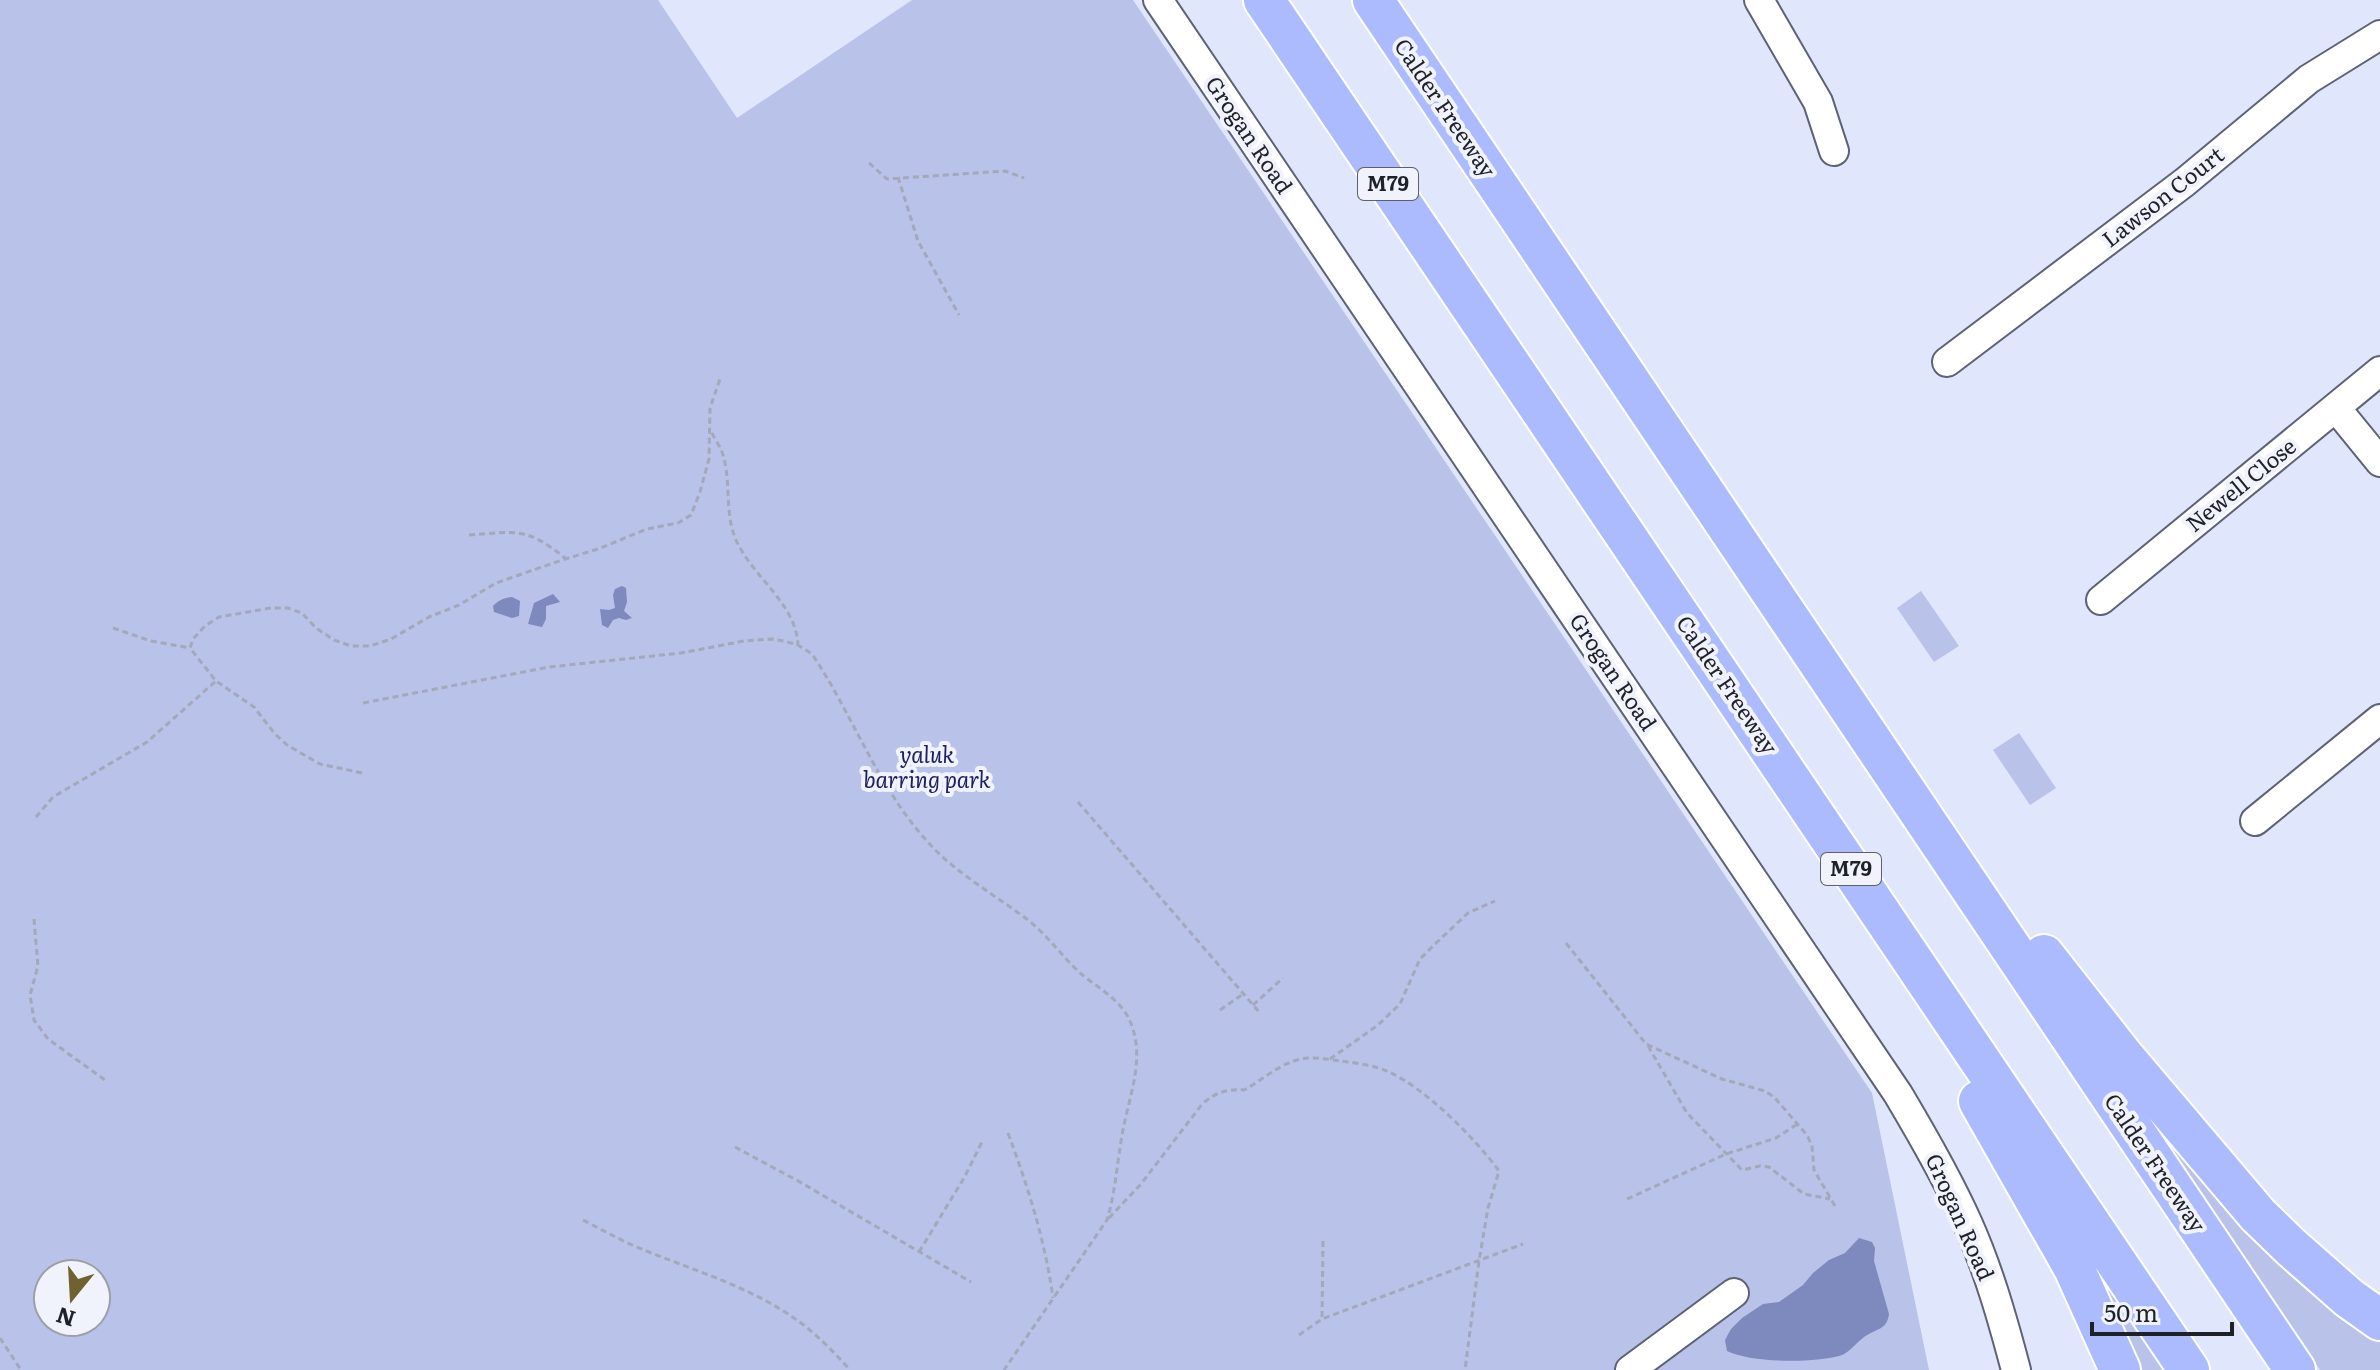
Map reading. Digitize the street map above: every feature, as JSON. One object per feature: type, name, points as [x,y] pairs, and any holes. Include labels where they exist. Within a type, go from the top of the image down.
[{"type":"highway","name":"Calder Freeway","points":[[1264,0],[2189,1370]]},
{"type":"highway","name":"Calder Freeway","points":[[1373,0],[2295,1370]]},
{"type":"highway","points":[[1512,368],[1924,1007],[2074,1268],[2120,1370]]},
{"type":"highway","points":[[1830,680],[2115,1045],[2233,1186],[2291,1247],[2349,1298],[2380,1320]]},
{"type":"street","name":"Grogan Road","points":[[1158,0],[1898,1094],[1939,1165],[1969,1226],[1993,1288],[2016,1370]]},
{"type":"street","points":[[1759,0],[1818,102],[1834,151]]},
{"type":"street","name":"Lawson Court","points":[[1947,362],[2185,182],[2309,79],[2380,35]]},
{"type":"street","name":"Newell Close","points":[[2101,600],[2380,371]]},
{"type":"street","points":[[2336,408],[2380,462]]},
{"type":"street","points":[[2255,821],[2380,719]]},
{"type":"street","points":[[1630,1370],[1734,1293]]},
{"type":"path","points":[[869,163],[887,179],[1005,171],[1024,178]]},
{"type":"path","points":[[898,177],[918,241],[959,315]]},
{"type":"path","points":[[190,648],[193,639],[205,626],[219,617],[271,608],[288,608],[302,613],[316,628],[334,640],[351,646],[370,646],[391,639],[429,617],[459,605],[496,583],[612,545],[647,529],[678,523],[691,515],[700,492],[709,459],[710,408],[721,376]]},
{"type":"path","points":[[710,429],[723,454],[728,516],[737,543],[752,568],[787,609],[797,629],[798,645]]},
{"type":"path","points":[[469,535],[519,532],[531,535],[565,559]]},
{"type":"path","points":[[113,628],[151,641],[190,648],[216,681],[254,707],[275,734],[302,756],[320,764],[362,773]]},
{"type":"path","points":[[363,703],[549,667],[681,653],[744,641],[772,639],[798,645],[812,654],[899,808],[929,843],[981,887],[1028,920],[1128,1016],[1138,1058],[1123,1129],[1114,1197],[1107,1220]]},
{"type":"path","points":[[36,817],[53,797],[147,742],[216,681]]},
{"type":"path","points":[[1078,802],[1260,1013]]},
{"type":"path","points":[[1330,1059],[1378,1025],[1400,1004],[1420,959],[1435,944],[1468,913],[1495,901]]},
{"type":"path","points":[[34,919],[38,966],[30,995],[34,1020],[48,1039],[105,1080]]},
{"type":"path","points":[[1566,943],[1646,1044],[1687,1113],[1742,1170],[1769,1167],[1794,1189],[1830,1199]]},
{"type":"path","points":[[1253,1005],[1283,978]]},
{"type":"path","points":[[1220,1010],[1243,994]]},
{"type":"path","points":[[1646,1044],[1722,1079],[1765,1091],[1799,1123],[1812,1146],[1814,1170],[1835,1206]]},
{"type":"path","points":[[1004,1370],[1107,1220],[1141,1184],[1203,1103],[1216,1093],[1229,1089],[1244,1090],[1275,1069],[1300,1059],[1330,1059],[1389,1072],[1447,1115],[1468,1134],[1499,1171],[1488,1208],[1465,1370]]},
{"type":"path","points":[[1627,1199],[1726,1154],[1776,1138],[1799,1123]]},
{"type":"path","points":[[1008,1133],[1039,1226],[1053,1298]]},
{"type":"path","points":[[919,1252],[982,1142]]},
{"type":"path","points":[[735,1147],[971,1282]]},
{"type":"path","points":[[583,1220],[646,1251],[690,1266],[767,1302],[799,1322],[850,1370]]},
{"type":"path","points":[[1322,1319],[1323,1241]]},
{"type":"path","points":[[1299,1335],[1322,1319],[1523,1244]]},
{"type":"path","points":[[0,1338],[21,1370]]},
{"type":"green space","name":"yaluk barring park","points":[[0,0],[658,0],[737,118],[912,0],[1133,0],[1872,1093],[1929,1370],[0,1370]]},
{"type":"green space","points":[[1921,591],[1959,646],[1934,662],[1897,608]]},
{"type":"green space","points":[[2019,733],[2056,788],[2030,805],[1993,750]]},
{"type":"green space","points":[[2124,1081],[2380,1333],[2380,1370],[2320,1370]]},
{"type":"green space","points":[[2003,1118],[2172,1370],[2130,1370]]},
{"type":"shaded area","points":[[626,588],[624,611],[632,618],[613,620],[608,628],[602,625],[600,609],[615,608],[613,595],[615,589]]},
{"type":"shaded area","points":[[553,594],[560,602],[546,606],[546,619],[542,627],[528,624],[534,603]]},
{"type":"shaded area","points":[[512,597],[520,601],[519,616],[512,618],[494,612],[495,604]]},
{"type":"shaded area","points":[[1859,1238],[1872,1242],[1875,1248],[1874,1261],[1889,1314],[1882,1327],[1843,1354],[1828,1358],[1766,1360],[1727,1351],[1725,1340],[1742,1318],[1763,1304],[1779,1302],[1803,1285],[1829,1260],[1845,1253]]}]
